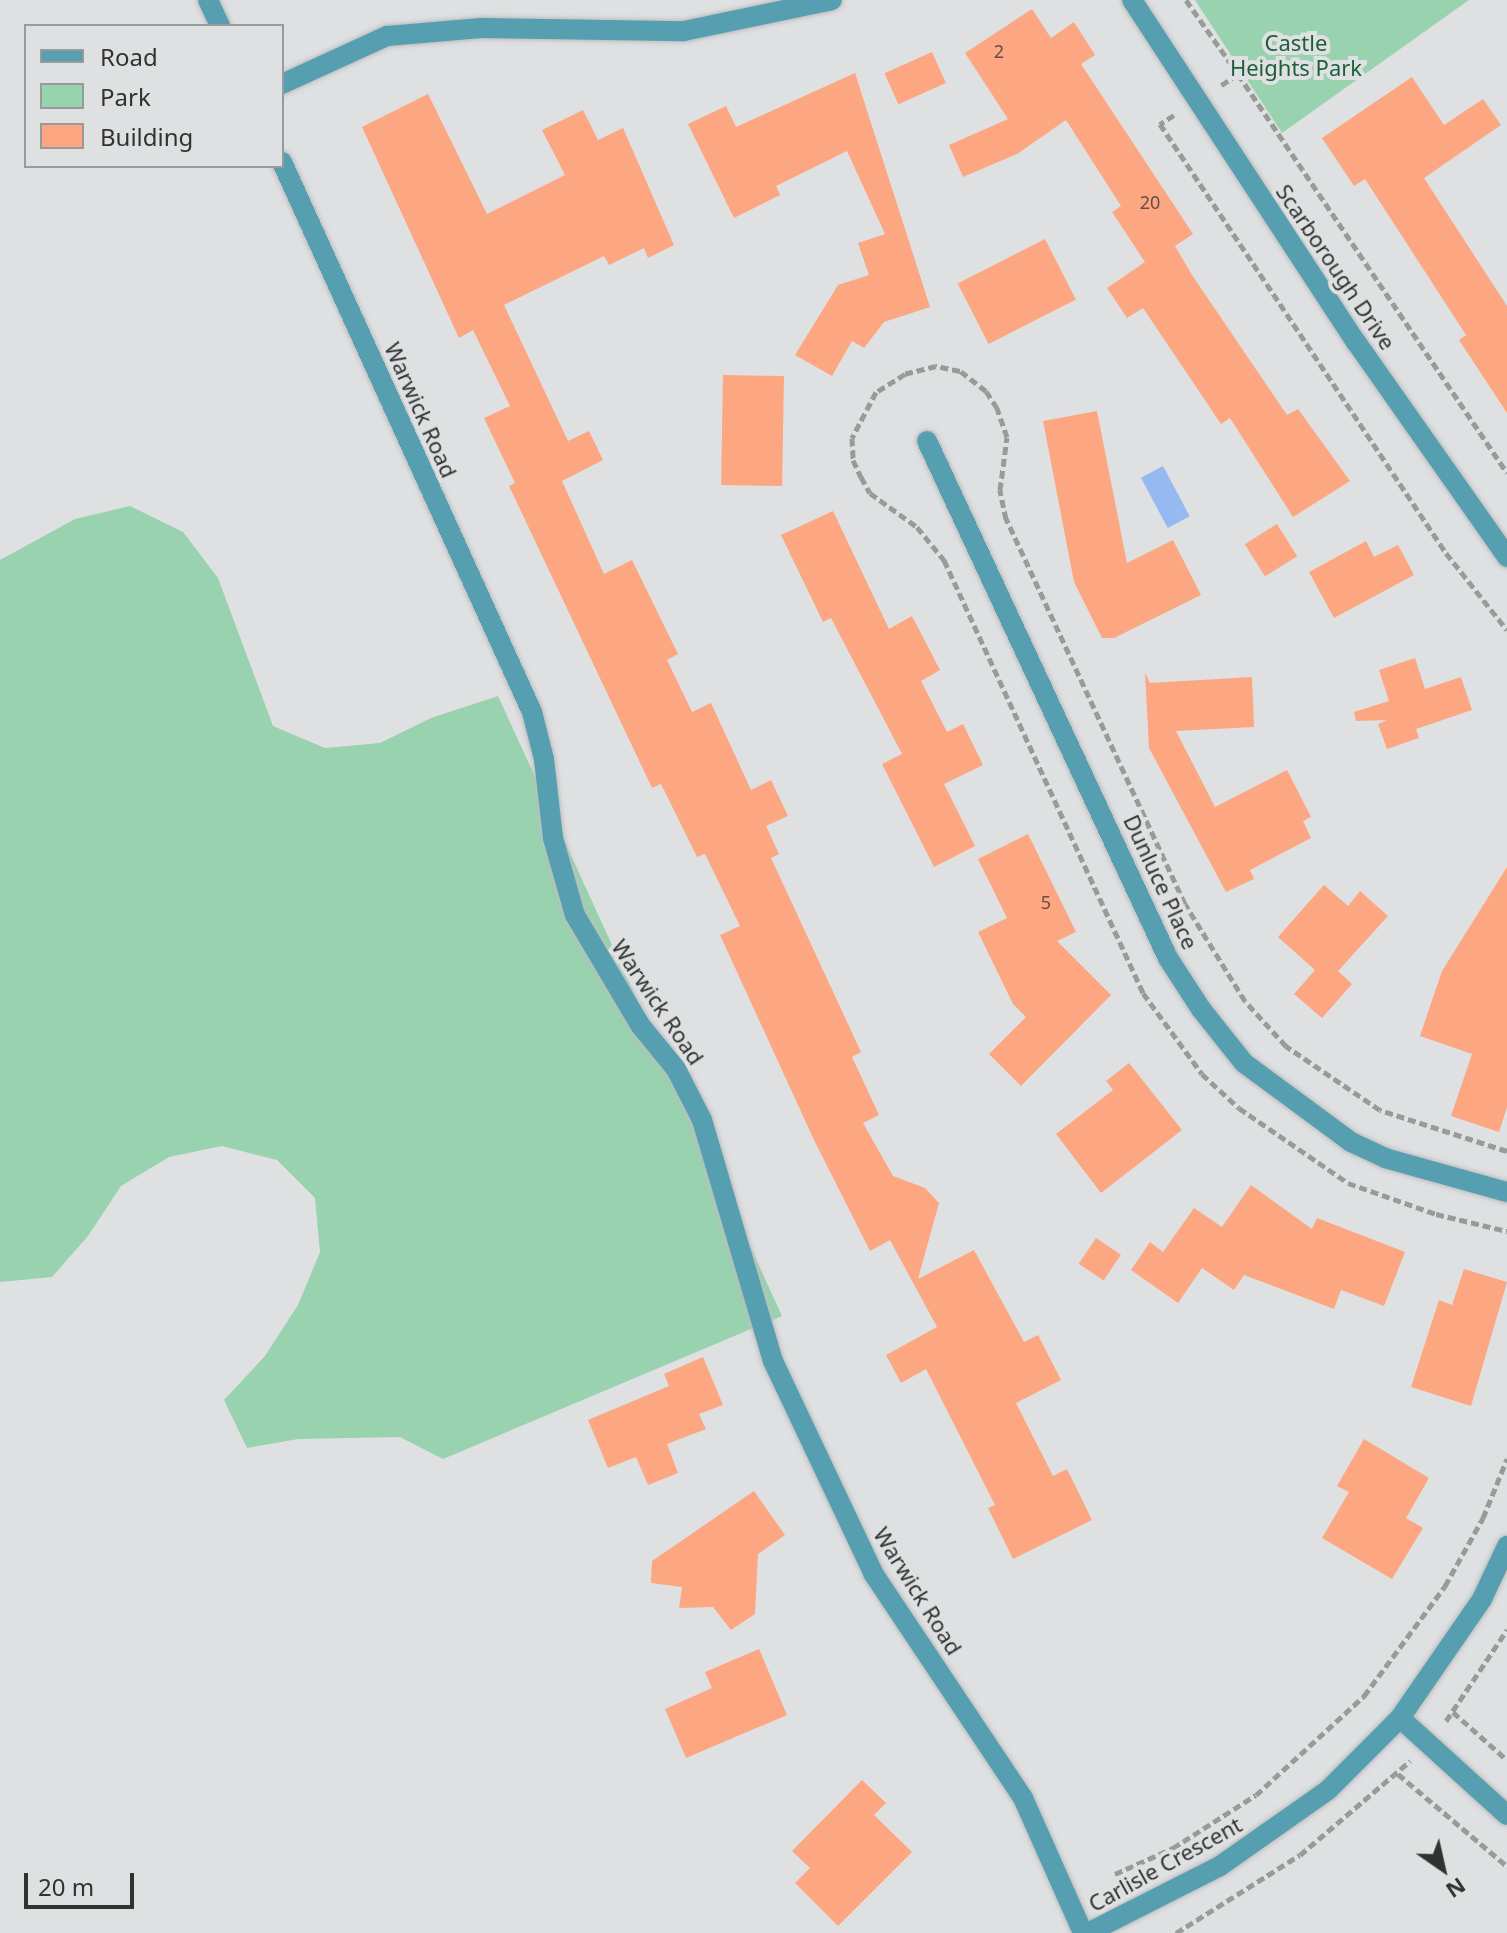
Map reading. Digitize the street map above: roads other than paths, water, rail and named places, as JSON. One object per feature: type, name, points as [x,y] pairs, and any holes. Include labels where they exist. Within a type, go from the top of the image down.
[{"type":"street","points":[[208,0],[219,24]]},
{"type":"street","points":[[284,83],[387,36],[482,28],[684,31],[832,0]]},
{"type":"street","name":"Scarborough Drive","points":[[1132,0],[1356,342],[1507,557]]},
{"type":"street","name":"Warwick Road","points":[[284,166],[532,712],[544,759],[553,838],[575,915],[632,1015],[676,1069],[702,1120],[773,1361],[873,1573],[1023,1798],[1086,1933]]},
{"type":"street","name":"Dunluce Place","points":[[927,441],[1168,958],[1201,1009],[1244,1063],[1351,1142],[1385,1158],[1507,1192]]},
{"type":"street","name":"Carlisle Crescent","points":[[1086,1933],[1220,1866],[1328,1790],[1400,1718],[1482,1599],[1507,1546]]},
{"type":"street","points":[[1400,1718],[1507,1815]]},
{"type":"water","points":[[1163,466],[1190,516],[1168,528],[1141,478]]},
{"type":"park label","name":"Castle Heights Park","points":[[1296,54]]}]
